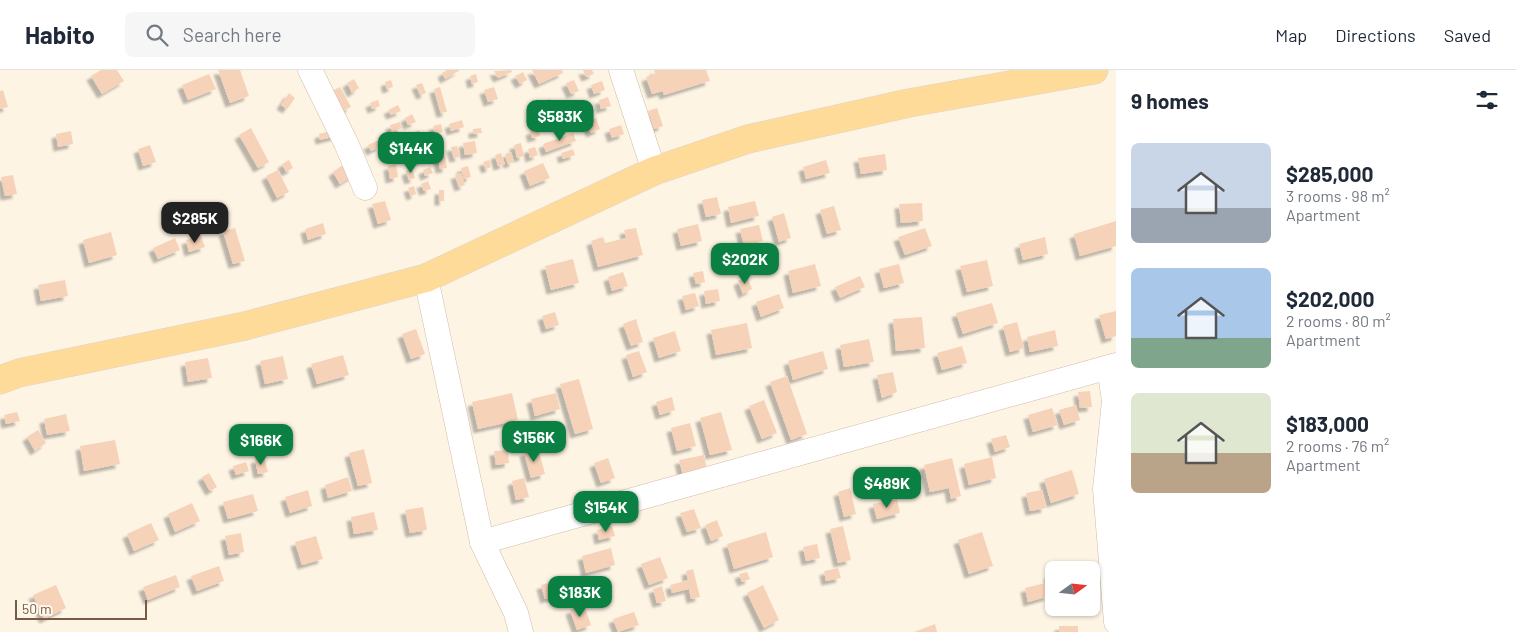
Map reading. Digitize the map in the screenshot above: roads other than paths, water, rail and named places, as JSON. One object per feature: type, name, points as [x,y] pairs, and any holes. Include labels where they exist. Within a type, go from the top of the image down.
[{"type":"main road","points":[[0,380],[19,373],[245,326],[426,278],[654,171],[758,137],[909,103],[1094,70]]},
{"type":"street","points":[[310,70],[346,142],[365,188]]},
{"type":"street","points":[[621,70],[654,171]]},
{"type":"street","points":[[426,278],[482,542],[516,613],[521,632]]},
{"type":"street","points":[[482,542],[1112,366],[1114,401],[1105,490],[1116,622]]}]
